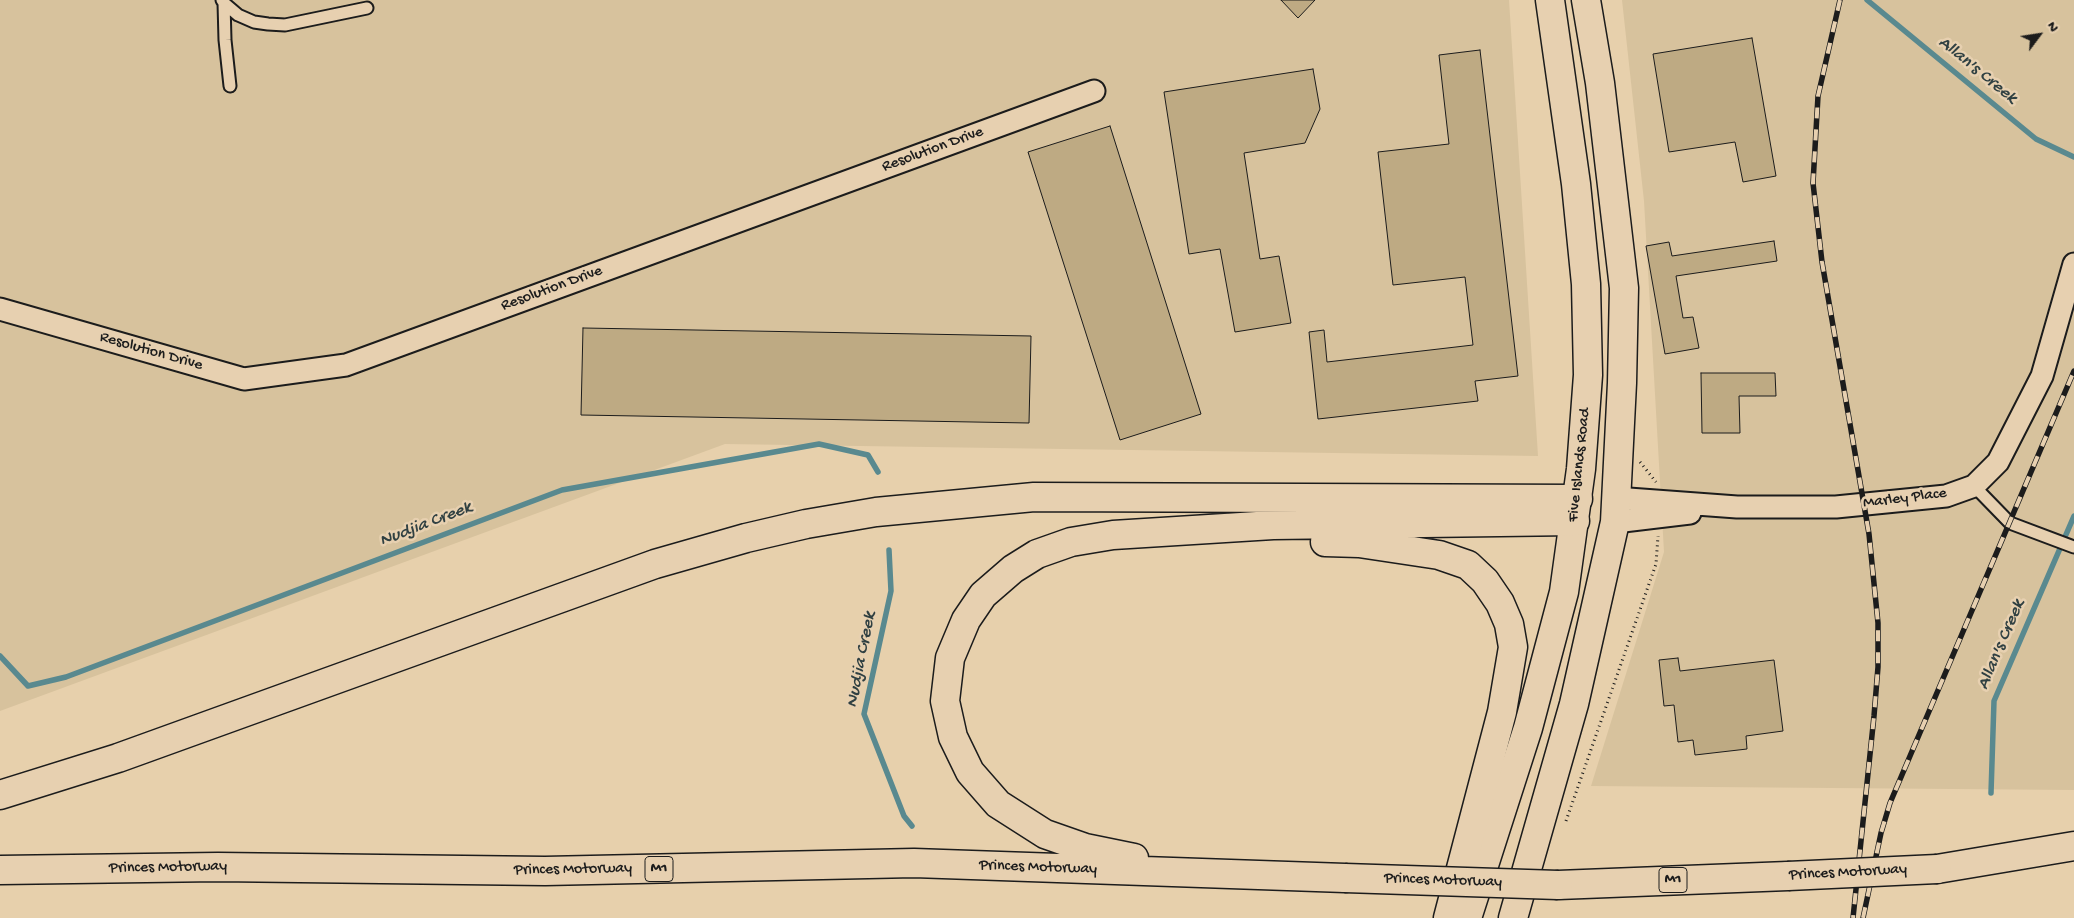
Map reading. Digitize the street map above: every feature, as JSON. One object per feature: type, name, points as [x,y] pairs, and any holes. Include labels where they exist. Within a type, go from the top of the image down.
[{"type":"main road","name":"Five Islands Road","points":[[1467,918],[1530,719],[1564,592],[1576,510],[1588,375],[1586,284],[1576,184],[1550,0]]},
{"type":"main road","points":[[1513,918],[1574,704],[1615,510],[1622,383],[1624,288],[1600,83],[1586,0]]},
{"type":"main road","points":[[0,795],[118,758],[655,564],[746,538],[806,524],[876,512],[1034,497],[1615,510]]},
{"type":"main road","points":[[1331,878],[1287,867],[1134,858],[1085,848],[1045,834],[998,804],[970,772],[953,738],[945,701],[950,658],[966,620],[983,595],[1013,569],[1037,554],[1070,542],[1113,535],[1576,510]]},
{"type":"main road","points":[[1217,529],[1255,539],[1359,543],[1439,555],[1468,565],[1485,581],[1500,603],[1509,624],[1513,647],[1509,680],[1448,918]]},
{"type":"main road","name":"Princes Motorway","points":[[0,870],[218,866],[545,871],[914,863],[1558,884],[1937,869],[2074,846]]},
{"type":"street","name":"Resolution Drive","points":[[0,309],[244,379],[346,365],[1094,91]]},
{"type":"street","name":"Marley Place","points":[[1615,510],[1864,505],[1946,496],[1974,486],[1998,462],[2042,376],[2074,264]]},
{"type":"lane","points":[[223,2],[238,14],[254,22],[276,24],[367,8]]},
{"type":"lane","points":[[223,2],[230,86]]},
{"type":"lane","points":[[1974,486],[2010,523],[2042,533],[2074,547]]},
{"type":"path","points":[[1564,826],[1579,789],[1656,564],[1658,533]]},
{"type":"shaded area","points":[[0,0],[1509,0],[1538,456],[725,444],[0,711]]},
{"type":"shaded area","points":[[1622,0],[2074,0],[2074,790],[1591,786],[1664,552],[1644,201]]},
{"type":"building","points":[[1281,0],[1315,0],[1298,18]]},
{"type":"building","points":[[1752,38],[1776,176],[1743,182],[1735,142],[1669,152],[1653,54]]},
{"type":"building","points":[[1480,50],[1518,376],[1475,381],[1478,401],[1318,419],[1309,332],[1324,330],[1327,362],[1473,345],[1465,277],[1393,285],[1378,152],[1449,144],[1439,55]]},
{"type":"building","points":[[1313,69],[1320,109],[1305,143],[1244,153],[1260,259],[1279,256],[1291,323],[1235,332],[1220,249],[1189,254],[1164,92]]},
{"type":"building","points":[[1110,126],[1201,414],[1120,440],[1028,152]]},
{"type":"building","points":[[1774,241],[1777,261],[1676,276],[1683,318],[1693,317],[1699,348],[1665,354],[1646,246],[1669,242],[1672,256]]},
{"type":"building","points":[[583,328],[1031,336],[1029,423],[581,415]]},
{"type":"building","points":[[1701,373],[1775,373],[1776,396],[1739,396],[1740,433],[1702,433]]},
{"type":"building","points":[[1678,658],[1680,671],[1774,660],[1783,731],[1746,736],[1747,749],[1695,755],[1693,740],[1678,742],[1674,705],[1664,706],[1659,660]]},
{"type":"waterway","name":"Allan's Creek","points":[[1867,0],[2036,139],[2074,157]]},
{"type":"waterway","name":"Nudjia Creek","points":[[0,656],[28,686],[66,677],[562,490],[819,444],[868,455],[878,472]]},
{"type":"waterway","name":"Allan's Creek","points":[[1991,793],[1994,701],[2074,516]]},
{"type":"waterway","name":"Nudjia Creek","points":[[889,550],[891,591],[864,714],[904,816],[912,826]]},
{"type":"railway","points":[[1840,0],[1818,96],[1813,183],[1822,262],[1869,534],[1878,623],[1878,667],[1874,716],[1853,918]]},
{"type":"railway","points":[[1863,918],[1881,833],[1890,803],[2074,371]]}]
